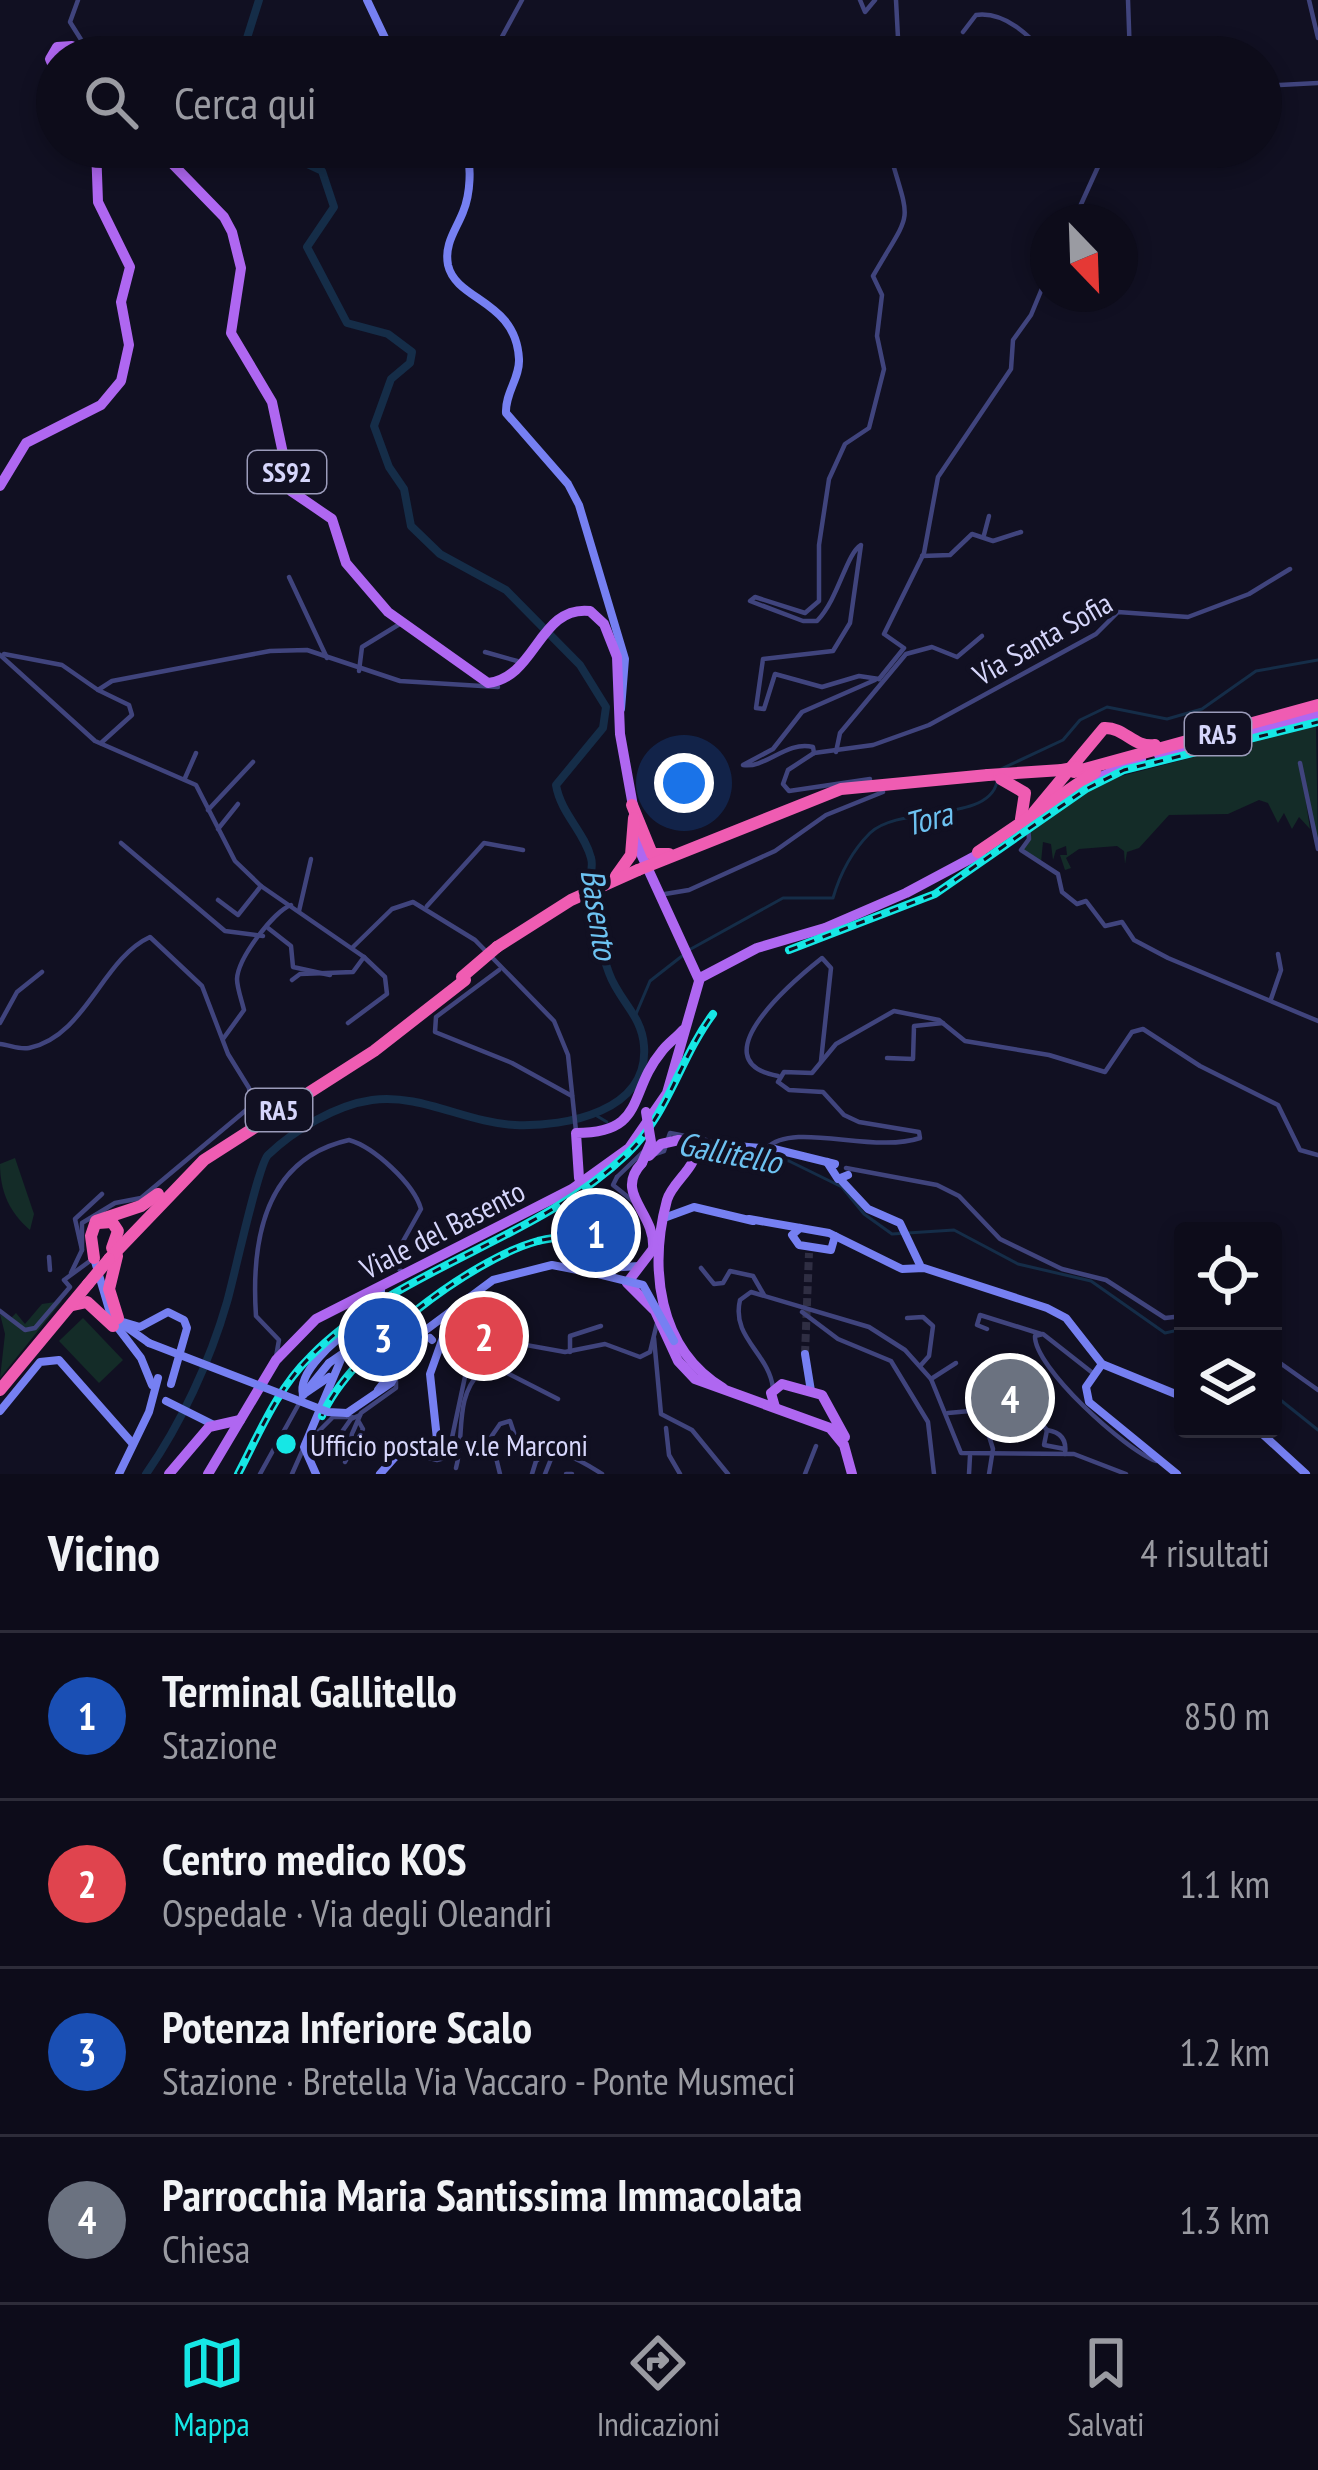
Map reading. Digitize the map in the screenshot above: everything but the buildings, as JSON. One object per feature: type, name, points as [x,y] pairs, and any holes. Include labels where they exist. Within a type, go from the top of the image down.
[{"type":"highway","name":"RA5","points":[[1068,771],[1318,702]]},
{"type":"highway","name":"RA5","points":[[639,872],[841,793],[1118,762],[1318,702]]},
{"type":"highway","points":[[1027,822],[1096,735],[1117,729],[1146,746],[1192,736]]},
{"type":"highway","points":[[1098,763],[1121,751],[1123,739],[1117,729]]},
{"type":"highway","points":[[978,852],[1118,762]]},
{"type":"highway","name":"RA5","points":[[101,1254],[126,1238],[204,1160],[374,1051],[498,949],[572,902],[721,835],[861,784],[1006,777]]},
{"type":"highway","points":[[1006,777],[1025,793],[1027,822]]},
{"type":"highway","points":[[633,811],[654,856],[721,835]]},
{"type":"highway","points":[[606,886],[631,855],[633,811]]},
{"type":"highway","name":"RA5","points":[[92,1228],[104,1215],[141,1205],[239,1132],[392,1036],[464,978]]},
{"type":"highway","name":"RA5","points":[[0,1387],[64,1314],[101,1254],[170,1185]]},
{"type":"highway","points":[[112,1222],[118,1231],[101,1254],[92,1228],[112,1222]]},
{"type":"highway","points":[[118,1322],[109,1282],[126,1238]]},
{"type":"highway","name":"RA5","points":[[0,1387],[87,1282]]},
{"type":"highway","points":[[64,1314],[84,1301],[118,1322]]},
{"type":"main road","points":[[0,486],[26,442],[100,405],[126,370],[129,345],[121,302],[130,267],[98,202],[97,168]]},
{"type":"main road","name":"SS92","points":[[177,168],[222,214],[232,232],[241,268],[231,333],[276,412],[291,491],[332,519],[346,563],[403,622],[438,642],[483,682],[501,681],[521,665]]},
{"type":"main road","points":[[521,665],[554,622],[579,610],[601,618],[617,657],[633,811],[644,863],[702,973],[680,1060],[635,1141],[584,1178],[576,1133],[609,1132],[621,1125],[658,1068],[680,1060]]},
{"type":"main road","points":[[1027,822],[1121,766],[1318,715]]},
{"type":"main road","points":[[702,973],[757,948],[825,928],[907,892],[978,852]]},
{"type":"main road","points":[[642,1162],[651,1142],[652,1082],[668,1046],[686,1024]]},
{"type":"main road","points":[[668,1046],[680,1060]]},
{"type":"main road","points":[[648,1117],[658,1132],[682,1143],[691,1167],[668,1196],[658,1240],[656,1280],[687,1355],[707,1378],[730,1393]]},
{"type":"main road","points":[[682,1143],[661,1144],[623,1180],[654,1239],[651,1255],[628,1277],[635,1293],[657,1317],[662,1336],[686,1372],[730,1393],[815,1420],[840,1437],[854,1474]]},
{"type":"main road","name":"Viale del Basento","points":[[208,1474],[276,1360],[316,1319],[386,1284],[401,1267],[419,1267],[560,1196],[584,1178]]},
{"type":"main road","points":[[639,1266],[656,1280]]},
{"type":"main road","points":[[635,1293],[656,1280]]},
{"type":"main road","points":[[752,1400],[779,1388],[812,1392],[829,1403],[853,1453],[854,1474]]},
{"type":"main road","points":[[778,1409],[779,1388]]},
{"type":"main road","points":[[815,1420],[826,1414],[829,1403]]},
{"type":"main road","points":[[169,1474],[212,1427],[243,1419]]},
{"type":"main road","points":[[212,1427],[228,1440]]},
{"type":"street","points":[[78,0],[70,22],[79,36]]},
{"type":"street","points":[[367,0],[384,36]]},
{"type":"street","points":[[502,36],[522,0]]},
{"type":"street","points":[[860,0],[865,12],[875,0]]},
{"type":"street","points":[[896,0],[898,36]]},
{"type":"street","points":[[1128,0],[1129,36]]},
{"type":"street","points":[[1309,0],[1318,38]]},
{"type":"street","points":[[963,32],[976,15],[988,14],[1027,36]]},
{"type":"street","points":[[1282,85],[1318,83]]},
{"type":"street","points":[[467,168],[466,201],[449,240],[448,266],[458,282],[507,322],[520,364],[507,394],[508,419],[568,484],[579,505],[625,658],[620,710]]},
{"type":"street","points":[[894,168],[906,209],[901,236],[872,276],[882,295],[877,336],[884,370],[868,428],[845,444],[829,479],[819,545],[819,602],[805,614],[755,597],[750,601],[803,621],[817,621],[837,597],[846,562],[861,545],[850,623],[833,651],[766,656],[759,665],[756,708],[764,709],[775,674],[822,687],[859,676],[879,679],[895,659],[904,645],[884,634],[922,556],[938,477],[993,388],[1010,371],[1013,340],[1032,312]]},
{"type":"street","points":[[1081,204],[1097,168]]},
{"type":"street","points":[[984,535],[989,516]]},
{"type":"street","points":[[922,556],[946,556],[970,535],[993,541],[1021,532]]},
{"type":"street","name":"Via Santa Sofia","points":[[879,679],[802,712],[773,749],[743,765],[753,766],[801,744],[813,747],[814,753],[836,752],[929,725],[1096,634],[1118,612],[1188,617],[1249,594],[1290,569]]},
{"type":"street","points":[[290,577],[327,658]]},
{"type":"street","points":[[359,671],[362,647],[403,622]]},
{"type":"street","points":[[895,659],[932,647],[957,657],[982,637]]},
{"type":"street","points":[[98,690],[112,681],[269,651],[307,650],[400,682],[498,687]]},
{"type":"street","points":[[484,652],[521,665]]},
{"type":"street","points":[[0,653],[62,664],[129,705],[132,715],[101,743]]},
{"type":"street","points":[[0,653],[101,743],[200,788],[232,857],[261,886],[352,947],[385,976],[387,994],[348,1023]]},
{"type":"street","points":[[836,752],[840,733],[906,654]]},
{"type":"street","points":[[185,778],[196,753]]},
{"type":"street","points":[[814,753],[788,770],[783,784],[788,790],[871,779]]},
{"type":"street","points":[[208,810],[254,762]]},
{"type":"street","points":[[1300,763],[1318,849]]},
{"type":"street","points":[[659,895],[689,890],[776,851],[826,814],[880,791]]},
{"type":"street","points":[[218,829],[238,803]]},
{"type":"street","points":[[1027,822],[1029,839],[1022,850],[1058,874],[1062,892],[1077,904],[1086,901],[1105,926],[1122,922],[1134,940],[1168,958],[1318,1021]]},
{"type":"street","points":[[121,843],[225,931],[262,936]]},
{"type":"street","points":[[427,906],[484,844],[523,850]]},
{"type":"street","points":[[299,910],[311,859]]},
{"type":"street","points":[[218,900],[238,915],[261,886]]},
{"type":"street","points":[[352,947],[392,909],[413,902],[427,906],[475,940],[560,1030],[576,1133]]},
{"type":"street","points":[[222,1039],[244,1010],[237,977],[277,912],[291,905]]},
{"type":"street","points":[[268,928],[291,946],[293,968],[331,976]]},
{"type":"street","points":[[0,1044],[30,1048],[46,1040],[100,992],[116,964],[148,937],[198,980],[253,1103],[141,1198],[115,1203],[82,1223],[101,1254],[104,1297],[146,1372],[178,1404],[212,1427]]},
{"type":"street","points":[[1271,999],[1281,970],[1278,954]]},
{"type":"street","points":[[292,980],[300,974],[353,972],[364,957]]},
{"type":"street","points":[[821,1061],[830,962],[819,960],[778,992],[753,1025],[749,1050],[760,1071],[778,1076],[812,1072],[836,1044],[887,1012],[943,1023],[965,1041],[1049,1055],[1105,1072],[1132,1032],[1143,1029],[1278,1105],[1300,1150],[1318,1155]]},
{"type":"street","points":[[500,970],[436,1017],[435,1032],[512,1063],[573,1101]]},
{"type":"street","points":[[0,1023],[21,987],[42,971]]},
{"type":"street","points":[[887,1058],[913,1059],[914,1026],[943,1023]]},
{"type":"street","points":[[766,1148],[802,1135],[878,1147],[922,1136],[859,1122],[844,1115],[824,1092],[784,1088],[778,1076]]},
{"type":"street","points":[[276,1360],[279,1340],[256,1316],[255,1269],[269,1197],[297,1164],[349,1140],[363,1144],[396,1175],[422,1209],[403,1243],[401,1267]]},
{"type":"street","points":[[623,1180],[640,1153],[682,1143],[738,1147]]},
{"type":"street","points":[[682,1143],[766,1148],[841,1170],[937,1186],[962,1199],[1000,1239],[1063,1269],[1106,1280],[1165,1318],[1174,1317]]},
{"type":"street","points":[[841,1170],[868,1209],[895,1220],[905,1253],[924,1268],[1066,1318],[1102,1364],[1174,1393]]},
{"type":"street","points":[[101,1254],[74,1233],[75,1219],[102,1194]]},
{"type":"street","points":[[664,1218],[694,1207],[781,1226],[817,1250],[853,1245]]},
{"type":"street","points":[[749,1219],[835,1236],[880,1255],[905,1253]]},
{"type":"street","points":[[793,1235],[801,1228]]},
{"type":"street","points":[[817,1250],[835,1236]]},
{"type":"street","points":[[0,1311],[30,1330],[70,1287],[64,1280],[101,1254]]},
{"type":"street","points":[[71,1273],[101,1254]]},
{"type":"street","points":[[49,1257],[50,1270]]},
{"type":"street","points":[[391,1381],[396,1362],[432,1326],[488,1283],[558,1262],[599,1270],[639,1266]]},
{"type":"street","points":[[535,1266],[628,1277],[643,1286],[662,1336],[658,1408],[692,1430],[728,1474]]},
{"type":"street","points":[[535,1266],[611,1281],[635,1293]]},
{"type":"street","points":[[701,1268],[717,1285],[730,1271],[753,1276],[764,1295]]},
{"type":"street","points":[[353,1416],[303,1382],[327,1350],[356,1326],[358,1311],[382,1293],[386,1284]]},
{"type":"street","points":[[804,1372],[779,1388],[744,1337],[737,1314],[745,1294],[764,1295],[797,1309],[869,1327],[920,1365],[931,1379],[948,1413],[957,1448],[970,1454],[993,1449],[1065,1451]]},
{"type":"street","points":[[797,1309],[823,1328],[891,1361],[928,1422],[934,1474]]},
{"type":"street","points":[[434,1353],[455,1312]]},
{"type":"street","points":[[118,1322],[137,1327],[174,1313],[186,1325],[162,1390],[119,1474]]},
{"type":"street","points":[[823,1328],[824,1315]]},
{"type":"street","points":[[987,1329],[977,1325],[980,1315],[1041,1334],[1094,1374]]},
{"type":"street","points":[[150,1342],[150,1328],[172,1316],[182,1324],[183,1337]]},
{"type":"street","points":[[907,1318],[923,1317],[933,1326],[929,1356],[920,1365]]},
{"type":"street","points":[[118,1322],[150,1342],[353,1416]]},
{"type":"street","points":[[432,1326],[443,1336]]},
{"type":"street","points":[[430,1446],[440,1427],[431,1387],[432,1326]]},
{"type":"street","points":[[570,1352],[570,1336],[601,1326]]},
{"type":"street","points":[[260,1474],[315,1391],[345,1333]]},
{"type":"street","points":[[1041,1334],[1034,1344],[1088,1411],[1143,1456],[1159,1461]]},
{"type":"street","points":[[334,1443],[353,1416],[391,1381],[412,1347],[443,1336]]},
{"type":"street","points":[[380,1474],[406,1452],[450,1447],[466,1372],[481,1349],[503,1339],[570,1352],[605,1344],[640,1357],[662,1336]]},
{"type":"street","points":[[501,1370],[503,1339]]},
{"type":"street","points":[[150,1342],[315,1391]]},
{"type":"street","points":[[327,1350],[334,1347],[338,1352]]},
{"type":"street","points":[[806,1354],[804,1372],[812,1392]]},
{"type":"street","points":[[316,1474],[304,1447],[315,1391],[329,1363],[349,1355],[396,1362]]},
{"type":"street","points":[[314,1433],[315,1391],[339,1360],[349,1355]]},
{"type":"street","points":[[370,1359],[381,1364],[391,1381]]},
{"type":"street","points":[[0,1411],[40,1362],[59,1360],[134,1444]]},
{"type":"street","points":[[931,1379],[956,1363]]},
{"type":"street","points":[[1102,1364],[1085,1392],[1089,1402],[1177,1474]]},
{"type":"street","points":[[1282,1364],[1318,1390]]},
{"type":"street","points":[[456,1468],[468,1387],[480,1372],[501,1370],[557,1399]]},
{"type":"street","points":[[1007,1380],[1012,1375],[1023,1381],[1030,1410],[1047,1430],[1065,1439],[1065,1451]]},
{"type":"street","points":[[948,1413],[981,1410],[993,1449],[989,1474]]},
{"type":"street","points":[[292,1474],[314,1433],[333,1417],[353,1416]]},
{"type":"street","points":[[314,1433],[344,1458],[353,1416]]},
{"type":"street","points":[[500,1474],[491,1437],[494,1430],[510,1421],[517,1442]]},
{"type":"street","points":[[666,1428],[669,1455],[680,1474]]},
{"type":"street","points":[[1047,1430],[1044,1445],[1126,1474]]},
{"type":"street","points":[[1267,1438],[1306,1474]]},
{"type":"street","points":[[805,1474],[816,1446]]},
{"type":"street","points":[[406,1452],[437,1460],[460,1451]]},
{"type":"street","points":[[545,1474],[553,1454]]},
{"type":"street","points":[[532,1474],[538,1459],[553,1454],[572,1456],[602,1474]]},
{"type":"street","points":[[969,1474],[970,1454]]},
{"type":"green space","points":[[1316,725],[1318,847],[1304,789],[1310,829],[1299,817],[1292,829],[1284,813],[1278,823],[1268,803],[1259,800],[1228,814],[1169,815],[1139,848],[1127,852],[1125,864],[1124,851],[1117,846],[1079,849],[1066,858],[1071,868],[1065,870],[1060,855],[1067,855],[1066,846],[1056,850],[1053,860],[1051,844],[1043,842],[1041,862],[1022,850],[1030,840],[1028,831],[1087,789]]},
{"type":"green space","points":[[15,1158],[34,1214],[30,1230],[12,1209],[2,1184],[0,1164]]},
{"type":"green space","points":[[62,1301],[0,1378],[5,1334],[0,1314],[9,1320],[16,1313],[25,1324],[42,1304]]},
{"type":"green space","points":[[83,1318],[123,1360],[99,1383],[59,1341]]},
{"type":"waterway","name":"Basento","points":[[248,36],[259,0]]},
{"type":"waterway","name":"Basento","points":[[146,1474],[183,1413],[212,1347],[258,1179],[268,1155],[278,1146],[330,1113],[372,1100],[426,1104],[497,1123],[558,1123],[601,1111],[619,1100],[642,1068],[639,1025],[613,983],[596,930],[589,896],[591,858],[556,785],[603,728],[606,707],[580,665],[506,590],[440,554],[411,526],[404,489],[389,467],[374,426],[391,379],[410,363],[412,352],[388,334],[347,323],[307,247],[334,207],[322,171],[316,168]]},
{"type":"waterway","name":"Tora","points":[[1001,769],[1063,740],[1080,720],[1107,707],[1167,719],[1202,709],[1256,671],[1318,660]]},
{"type":"waterway","name":"Tora","points":[[689,950],[783,898],[833,898],[847,863],[870,833],[883,824],[977,803],[990,795],[997,782]]},
{"type":"waterway","name":"Tora","points":[[636,1014],[650,981],[682,956]]},
{"type":"waterway","name":"Gallitello","points":[[592,1113],[607,1122]]},
{"type":"waterway","name":"Gallitello","points":[[697,1148],[789,1161],[842,1187],[864,1214],[892,1234],[954,1230],[1018,1264],[1091,1281],[1165,1333],[1178,1330]]},
{"type":"waterway","name":"Gallitello","points":[[1282,1401],[1318,1430]]},
{"type":"tunnel","points":[[805,1354],[809,1253]]},
{"type":"railway","points":[[789,950],[935,894],[1086,789],[1124,770],[1318,722]]},
{"type":"railway","points":[[238,1474],[288,1383],[345,1326],[425,1276],[551,1210],[627,1154],[653,1122],[713,1014]]},
{"type":"railway","points":[[322,1416],[358,1364],[447,1287],[538,1241],[604,1232]]},
{"type":"place","name":"Terminal Gallitello","points":[[596,1233]]},
{"type":"place","name":"Centro medico KOS","points":[[484,1336]]},
{"type":"place","name":"Potenza Inferiore Scalo","points":[[383,1337]]},
{"type":"place","name":"Parrocchia Maria Santissima Immacolata","points":[[1010,1398]]},
{"type":"place","name":"Ufficio postale v.le Marconi","points":[[286,1444]]}]
